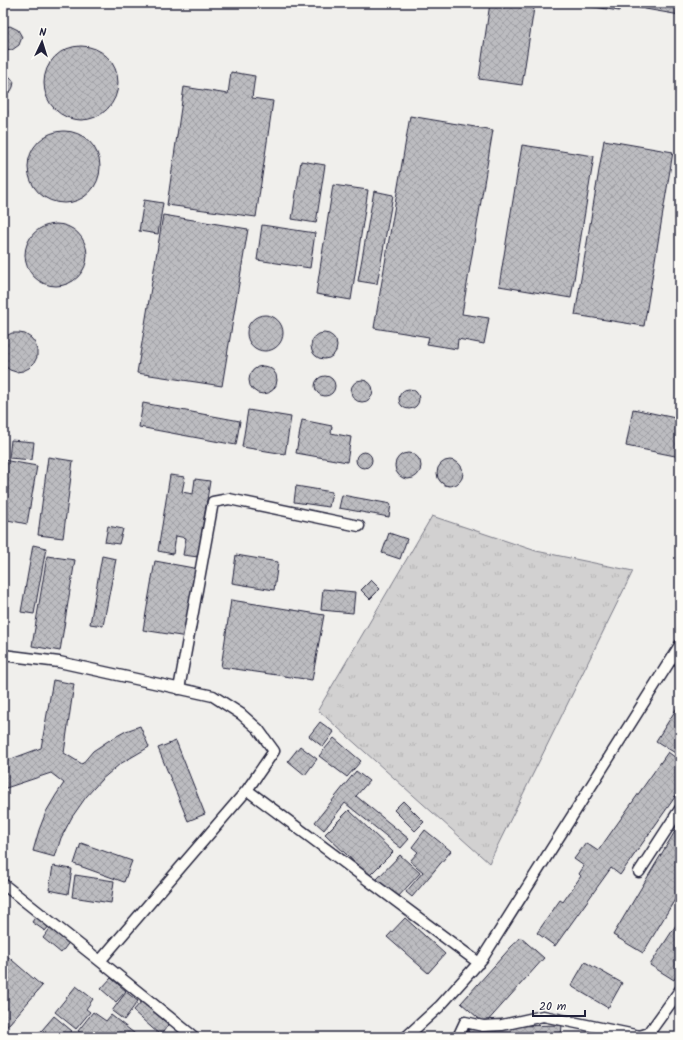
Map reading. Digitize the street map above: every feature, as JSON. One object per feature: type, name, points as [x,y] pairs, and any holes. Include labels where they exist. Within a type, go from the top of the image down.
[{"type":"lane","points":[[179,689],[212,502],[229,499],[359,526]]},
{"type":"lane","points":[[406,1037],[440,1006],[479,963],[680,644]]},
{"type":"lane","points":[[3,655],[59,662],[213,696],[241,714],[258,729],[274,751],[247,790],[100,961]]},
{"type":"lane","points":[[247,790],[479,963]]},
{"type":"lane","points":[[639,872],[680,809]]},
{"type":"lane","points":[[3,884],[194,1037]]},
{"type":"lane","points":[[458,1037],[465,1022],[484,1026],[502,1025],[543,1016],[640,1036],[649,1033],[680,990]]},
{"type":"green space","points":[[432,516],[536,551],[633,571],[489,863],[318,710]]},
{"type":"building","points":[[490,3],[534,8],[522,85],[479,79]]},
{"type":"building","points":[[582,3],[621,3],[619,11],[582,5]]},
{"type":"building","points":[[629,3],[680,3],[680,15],[628,6]]},
{"type":"building","points":[[10,26],[18,30],[22,37],[19,45],[12,50],[3,48],[3,28]]},
{"type":"building","points":[[81,46],[95,49],[107,57],[115,69],[118,83],[115,97],[107,109],[95,117],[81,120],[67,117],[55,109],[47,97],[44,83],[47,69],[55,57],[67,49]]},
{"type":"building","points":[[231,72],[255,76],[252,98],[273,101],[256,217],[167,205],[184,87],[228,94]]},
{"type":"building","points":[[3,73],[7,74],[14,82],[11,91],[3,95]]},
{"type":"building","points":[[3,106],[7,110],[7,114],[3,118]]},
{"type":"building","points":[[410,116],[493,130],[462,314],[489,318],[484,344],[458,339],[457,349],[427,344],[429,337],[374,328]]},
{"type":"building","points":[[64,131],[84,137],[94,147],[100,167],[94,187],[84,197],[64,203],[44,197],[34,187],[28,167],[34,147],[44,137]]},
{"type":"building","points":[[604,140],[673,152],[644,326],[575,315]]},
{"type":"building","points":[[522,145],[594,156],[571,298],[499,286]]},
{"type":"building","points":[[301,161],[325,165],[316,223],[292,219]]},
{"type":"building","points":[[333,185],[368,190],[351,300],[316,294]]},
{"type":"building","points":[[374,191],[393,195],[377,284],[358,281]]},
{"type":"building","points":[[144,200],[163,203],[158,234],[139,231]]},
{"type":"building","points":[[163,215],[248,229],[222,386],[137,373]]},
{"type":"building","points":[[56,224],[68,227],[78,233],[84,243],[87,255],[84,267],[78,277],[68,283],[56,286],[44,283],[34,277],[28,267],[25,255],[28,243],[34,233],[44,227]]},
{"type":"building","points":[[262,225],[315,233],[310,268],[257,260]]},
{"type":"building","points":[[265,315],[275,318],[280,323],[283,333],[280,343],[275,348],[265,351],[255,348],[250,343],[247,333],[250,323],[255,318]]},
{"type":"building","points":[[12,333],[25,334],[35,343],[37,357],[29,368],[23,371],[16,372],[3,365],[3,339]]},
{"type":"building","points":[[324,333],[333,337],[337,346],[333,355],[324,359],[315,355],[311,346],[315,337]]},
{"type":"building","points":[[263,366],[269,367],[273,370],[276,374],[276,386],[273,390],[269,393],[263,394],[257,393],[253,390],[250,386],[249,380],[250,374],[253,370],[257,367]]},
{"type":"building","points":[[325,376],[332,379],[335,386],[332,393],[325,396],[318,393],[315,386],[318,379]]},
{"type":"building","points":[[362,380],[370,383],[373,391],[370,399],[362,402],[354,399],[351,391],[354,383]]},
{"type":"building","points":[[409,389],[416,392],[419,399],[416,406],[409,409],[402,406],[399,399],[402,392]]},
{"type":"building","points":[[143,403],[240,421],[236,445],[139,427]]},
{"type":"building","points":[[633,409],[680,419],[680,457],[626,446]]},
{"type":"building","points":[[248,410],[291,417],[285,454],[242,447]]},
{"type":"building","points":[[302,420],[332,426],[331,433],[351,437],[347,462],[296,453]]},
{"type":"building","points":[[11,440],[34,442],[32,460],[9,458]]},
{"type":"building","points":[[364,452],[370,454],[372,460],[370,466],[364,468],[358,466],[356,460],[358,454]]},
{"type":"building","points":[[408,453],[417,457],[421,466],[417,475],[408,479],[399,475],[395,466],[399,457]]},
{"type":"building","points":[[48,457],[73,461],[63,538],[38,535]]},
{"type":"building","points":[[3,460],[37,466],[27,524],[3,519]]},
{"type":"building","points":[[450,460],[459,464],[463,473],[459,482],[450,486],[441,482],[437,473],[441,464]]},
{"type":"building","points":[[170,475],[185,477],[182,492],[193,494],[195,479],[210,481],[198,557],[183,555],[186,538],[176,536],[173,554],[158,551]]},
{"type":"building","points":[[296,486],[332,492],[329,507],[294,502]]},
{"type":"building","points":[[342,495],[391,504],[389,517],[339,508]]},
{"type":"building","points":[[108,526],[123,529],[119,544],[105,542]]},
{"type":"building","points":[[389,533],[407,539],[400,559],[382,553]]},
{"type":"building","points":[[33,545],[46,548],[34,614],[21,612]]},
{"type":"building","points":[[236,555],[278,562],[274,590],[232,583]]},
{"type":"building","points":[[47,556],[75,560],[60,651],[32,646]]},
{"type":"building","points":[[102,556],[116,559],[103,626],[90,624]]},
{"type":"building","points":[[155,561],[199,569],[187,637],[143,630]]},
{"type":"building","points":[[371,580],[380,589],[370,599],[361,590]]},
{"type":"building","points":[[323,589],[355,592],[353,613],[321,610]]},
{"type":"building","points":[[231,600],[324,615],[312,680],[221,667]]},
{"type":"building","points":[[53,680],[74,684],[64,753],[82,764],[93,751],[108,741],[126,731],[140,726],[149,747],[120,764],[101,780],[86,797],[72,817],[61,838],[55,857],[33,851],[46,812],[64,783],[51,773],[3,789],[3,762],[41,748]]},
{"type":"building","points":[[680,703],[680,756],[656,741]]},
{"type":"building","points":[[320,722],[334,732],[323,747],[309,736]]},
{"type":"building","points":[[334,738],[361,761],[347,777],[319,756]]},
{"type":"building","points":[[176,741],[205,814],[188,821],[158,748]]},
{"type":"building","points":[[300,746],[317,759],[305,775],[288,761]]},
{"type":"building","points":[[668,752],[680,761],[680,790],[620,875],[611,868],[555,946],[537,933],[560,900],[563,902],[581,876],[579,874],[584,866],[574,859],[586,843],[598,851]]},
{"type":"building","points":[[356,771],[369,781],[356,796],[409,839],[401,848],[345,803],[324,830],[315,822]]},
{"type":"building","points":[[403,801],[424,822],[415,831],[394,810]]},
{"type":"building","points":[[349,810],[393,852],[369,876],[325,834]]},
{"type":"building","points":[[680,823],[680,891],[643,953],[613,935]]},
{"type":"building","points":[[425,830],[451,851],[412,897],[406,892],[423,872],[410,861],[418,852],[412,847]]},
{"type":"building","points":[[81,843],[132,861],[124,882],[74,864]]},
{"type":"building","points":[[400,855],[420,873],[397,898],[376,880]]},
{"type":"building","points":[[53,866],[72,869],[68,894],[49,890]]},
{"type":"building","points":[[75,875],[114,881],[111,903],[72,897]]},
{"type":"building","points":[[36,916],[50,925],[45,931],[32,922]]},
{"type":"building","points":[[405,918],[445,954],[428,973],[387,937]]},
{"type":"building","points":[[680,919],[680,970],[674,980],[650,965]]},
{"type":"building","points":[[52,926],[70,941],[61,953],[43,938]]},
{"type":"building","points":[[520,937],[544,958],[485,1024],[461,1003]]},
{"type":"building","points":[[5,954],[42,986],[3,1031],[3,956]]},
{"type":"building","points":[[585,962],[622,983],[608,1008],[571,986]]},
{"type":"building","points":[[111,978],[126,991],[116,1002],[101,989]]},
{"type":"building","points":[[76,986],[93,999],[86,1009],[90,1012],[76,1029],[55,1012]]},
{"type":"building","points":[[126,992],[138,1001],[124,1020],[112,1011]]},
{"type":"building","points":[[142,1001],[169,1025],[160,1035],[133,1011]]},
{"type":"building","points":[[93,1012],[106,1021],[111,1015],[139,1037],[106,1037],[103,1035],[101,1037],[85,1037],[78,1031]]},
{"type":"building","points":[[54,1016],[72,1031],[66,1037],[36,1037]]},
{"type":"building","points":[[562,1025],[561,1037],[468,1037],[469,1027]]}]
